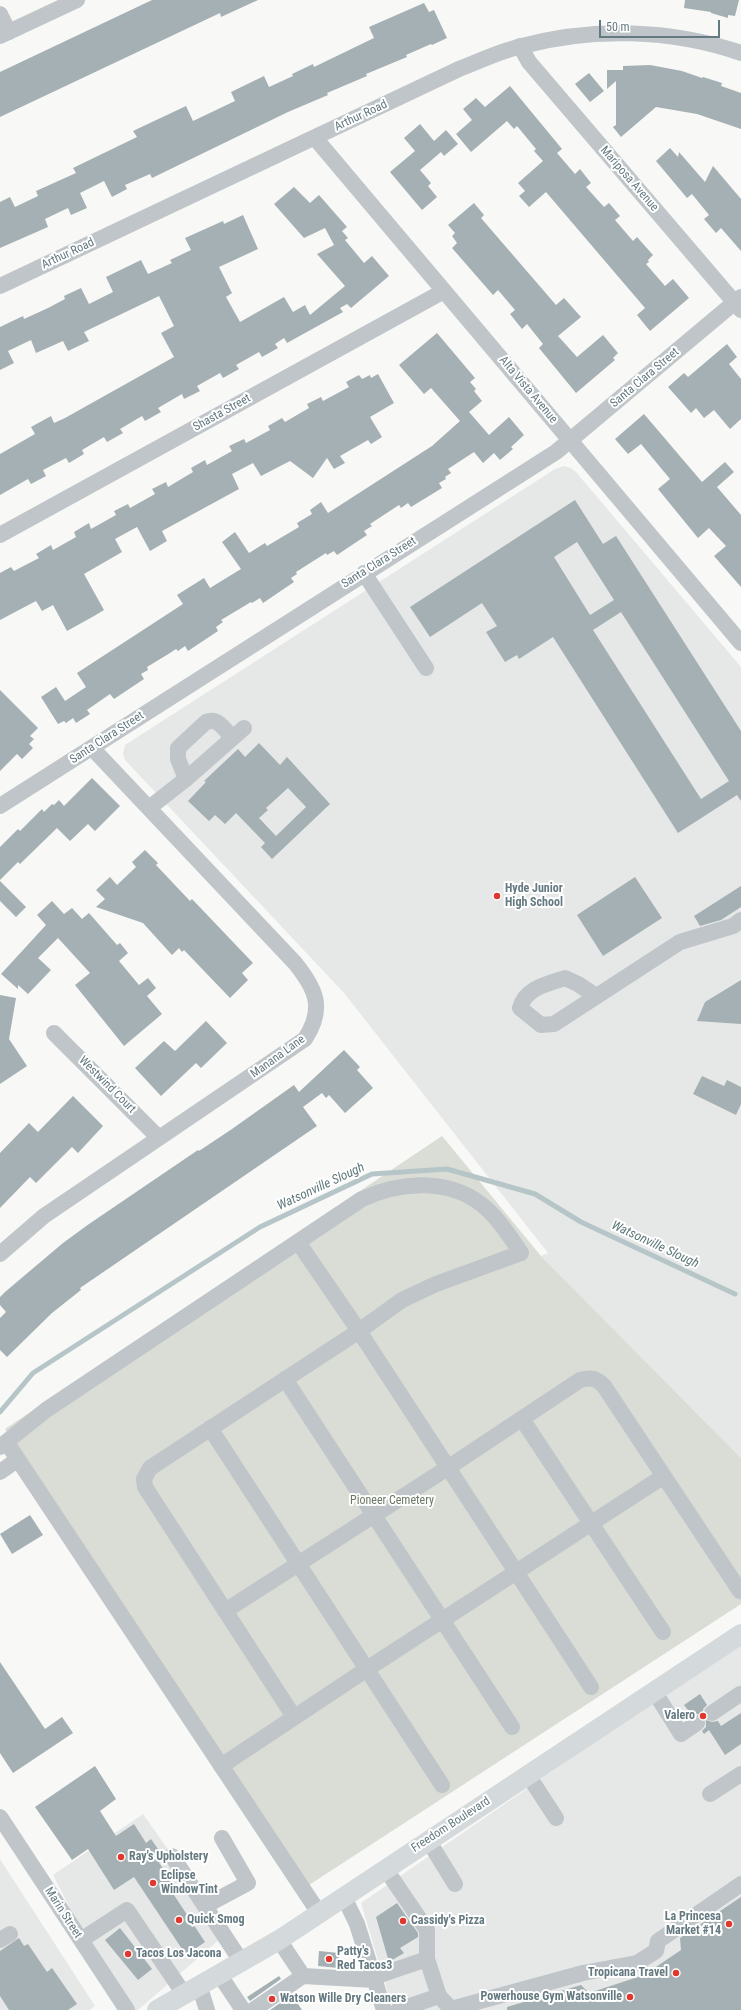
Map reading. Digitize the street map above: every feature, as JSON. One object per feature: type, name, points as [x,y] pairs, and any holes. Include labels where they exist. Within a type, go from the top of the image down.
[{"type":"main road","name":"Freedom Boulevard","points":[[157,2010],[278,1940],[741,1634]]},
{"type":"street","points":[[0,14],[4,34],[78,0]]},
{"type":"street","name":"Arthur Road","points":[[0,286],[459,69],[520,46],[579,35],[636,34],[691,40],[741,53]]},
{"type":"street","name":"Mariposa Avenue","points":[[520,46],[529,62],[739,303]]},
{"type":"street","name":"Alta Vista Avenue","points":[[314,138],[741,643]]},
{"type":"street","name":"Shasta Street","points":[[0,535],[444,291]]},
{"type":"street","name":"Santa Clara Street","points":[[0,806],[571,441],[739,303]]},
{"type":"street","points":[[364,573],[426,668]]},
{"type":"street","points":[[149,808],[186,779],[238,733],[217,722],[211,720],[206,722],[178,748],[178,759],[186,779]]},
{"type":"street","name":"Manana Lane","points":[[0,1254],[44,1216],[305,1039],[313,1027],[316,1013],[316,998],[311,985],[295,963],[92,748]]},
{"type":"street","points":[[596,996],[680,942],[726,928],[741,920]]},
{"type":"street","name":"Westwind Court","points":[[54,1033],[160,1138]]},
{"type":"street","points":[[294,1717],[143,1483],[144,1479],[150,1468],[359,1331],[402,1300],[420,1290],[521,1253],[502,1225],[477,1200],[454,1190],[424,1185],[393,1189],[372,1194],[362,1199],[46,1410],[3,1445],[17,1460],[319,1913]]},
{"type":"street","points":[[298,1242],[359,1331],[591,1687]]},
{"type":"street","points":[[225,1611],[448,1468],[580,1380],[594,1378],[604,1386],[740,1591]]},
{"type":"street","points":[[285,1379],[512,1727]]},
{"type":"street","points":[[522,1419],[663,1632]]},
{"type":"street","points":[[210,1428],[442,1785]]},
{"type":"street","points":[[0,1472],[17,1460]]},
{"type":"street","points":[[221,1766],[590,1523],[664,1476]]},
{"type":"street","points":[[654,1691],[681,1734],[697,1723]]},
{"type":"street","points":[[712,1713],[740,1694],[741,1695]]},
{"type":"street","points":[[528,1774],[556,1818]]},
{"type":"street","points":[[710,1794],[741,1774]]},
{"type":"street","name":"Marin Street","points":[[0,1816],[127,2010]]},
{"type":"street","points":[[205,1906],[248,1882],[222,1838]]},
{"type":"street","points":[[428,1840],[455,1884]]},
{"type":"street","points":[[172,1856],[242,1961]]},
{"type":"street","points":[[385,1868],[428,1930],[427,1960],[439,1996],[451,2009],[583,1974],[637,1963],[656,1951],[658,1941],[741,1884]]},
{"type":"street","points":[[344,1897],[357,1924],[384,2010]]},
{"type":"street","points":[[81,1940],[127,1910],[207,2010]]},
{"type":"street","points":[[278,1940],[303,1976]]},
{"type":"street","points":[[253,2010],[303,1976],[374,1978],[427,1960]]},
{"type":"street","points":[[219,1974],[243,2010]]},
{"type":"street","points":[[398,2010],[439,1996]]},
{"type":"shaded area","name":"Hyde Junior High School","points":[[564,466],[571,468],[576,472],[741,667],[741,1458],[541,1256],[548,1253],[344,993],[125,760],[123,754],[125,745],[555,469]]},
{"type":"shaded area","points":[[741,1641],[741,2010],[393,2010],[361,1903]]},
{"type":"shaded area","points":[[143,1814],[227,1933],[138,2010],[122,2010],[53,1875]]},
{"type":"shaded area","points":[[0,1859],[95,2006],[90,2010],[0,2010]]},
{"type":"green space","name":"Pioneer Cemetery","points":[[442,1136],[541,1256],[741,1458],[741,1604],[309,1885],[5,1429]]},
{"type":"building","points":[[152,0],[258,0],[221,17],[220,13],[0,117],[0,72]]},
{"type":"building","points":[[685,0],[739,0],[735,16],[728,15],[728,18],[711,12],[684,8]]},
{"type":"building","points":[[424,3],[429,12],[434,10],[447,38],[406,55],[407,57],[366,74],[367,76],[327,93],[328,95],[288,112],[152,178],[150,174],[125,185],[127,189],[112,197],[104,181],[80,193],[87,208],[71,215],[68,208],[45,219],[48,227],[0,248],[0,202],[10,197],[15,207],[38,196],[36,191],[76,173],[73,168],[137,137],[133,131],[186,106],[193,121],[235,101],[231,92],[264,76],[269,87],[293,76],[292,74],[313,64],[314,67],[374,38],[369,27]]},
{"type":"building","points":[[650,65],[682,71],[702,78],[703,77],[722,83],[721,86],[741,93],[741,129],[697,114],[656,107],[621,137],[613,127],[616,125],[616,81],[607,89],[607,70],[623,70],[623,66]]},
{"type":"building","points":[[589,73],[604,91],[590,102],[575,84]]},
{"type":"building","points":[[510,86],[562,149],[557,153],[575,174],[580,169],[591,183],[586,187],[604,207],[609,203],[620,216],[615,220],[633,241],[637,237],[653,255],[646,264],[665,286],[673,279],[689,298],[650,331],[637,315],[645,308],[546,192],[529,207],[519,196],[525,191],[518,183],[543,161],[534,151],[536,149],[517,126],[514,129],[507,121],[471,152],[456,134],[472,120],[463,109],[476,98],[485,107]]},
{"type":"building","points":[[420,124],[434,141],[446,130],[458,144],[444,156],[441,152],[420,170],[431,183],[428,186],[437,197],[422,210],[390,172],[415,151],[404,138]]},
{"type":"building","points":[[670,148],[678,157],[679,152],[705,182],[713,166],[741,199],[741,251],[721,228],[716,233],[704,219],[709,215],[692,194],[687,198],[656,161]]},
{"type":"building","points":[[294,187],[310,203],[319,195],[347,227],[342,231],[348,238],[345,240],[364,263],[372,256],[389,276],[351,308],[347,304],[340,308],[343,312],[287,343],[284,338],[275,344],[278,348],[262,357],[259,352],[236,365],[239,369],[223,378],[220,373],[197,386],[200,391],[184,399],[182,394],[158,408],[161,412],[145,421],[142,416],[120,429],[123,433],[107,442],[104,437],[82,450],[84,454],[69,463],[66,458],[43,470],[46,476],[31,484],[28,479],[0,495],[0,454],[35,434],[31,427],[51,416],[54,423],[65,418],[174,357],[161,333],[174,326],[159,296],[84,332],[89,341],[68,351],[63,341],[36,353],[31,340],[8,351],[14,363],[0,370],[0,327],[23,316],[24,319],[48,308],[65,299],[64,296],[81,288],[89,304],[113,292],[106,277],[141,260],[148,274],[172,263],[170,260],[191,250],[185,238],[223,221],[224,224],[243,215],[258,249],[219,267],[232,293],[226,297],[240,322],[284,297],[293,312],[305,305],[310,315],[345,286],[317,254],[334,245],[325,228],[304,238],[274,204]]},
{"type":"building","points":[[474,203],[484,215],[481,218],[556,305],[564,298],[581,317],[558,336],[577,357],[603,335],[618,353],[613,358],[615,360],[576,393],[539,348],[543,344],[527,324],[522,329],[510,314],[515,310],[498,290],[493,295],[452,248],[457,243],[452,236],[455,233],[448,225]]},
{"type":"building","points":[[437,333],[475,378],[470,382],[476,389],[474,391],[482,401],[469,412],[489,435],[509,417],[524,435],[511,447],[513,449],[500,460],[494,453],[483,463],[474,452],[448,469],[451,473],[445,477],[446,479],[439,483],[442,488],[411,507],[408,503],[401,508],[399,505],[370,524],[372,526],[364,531],[367,535],[337,555],[334,551],[327,555],[326,553],[296,572],[297,574],[291,578],[294,582],[263,603],[260,598],[221,620],[223,622],[216,627],[218,631],[188,651],[185,646],[178,651],[176,649],[147,667],[148,670],[141,674],[144,679],[114,699],[110,694],[87,710],[90,714],[76,723],[73,718],[66,723],[64,721],[58,724],[41,697],[56,687],[65,701],[86,687],[77,673],[183,604],[177,595],[204,578],[210,588],[241,569],[222,542],[235,532],[249,553],[265,543],[267,546],[299,527],[297,523],[312,514],[310,510],[321,502],[328,513],[432,446],[460,421],[431,388],[424,394],[399,365]]},
{"type":"building","points":[[727,344],[737,357],[729,364],[741,379],[741,419],[730,429],[714,410],[704,418],[696,408],[691,413],[668,387],[684,373],[688,377]]},
{"type":"building","points":[[378,374],[394,403],[370,417],[382,437],[371,444],[368,440],[340,456],[345,463],[334,469],[327,458],[313,478],[290,461],[261,476],[253,463],[232,474],[239,489],[162,531],[167,541],[150,551],[137,527],[115,539],[122,552],[84,574],[104,610],[67,631],[53,605],[42,611],[36,601],[0,620],[0,573],[11,567],[14,571],[39,558],[36,554],[51,545],[53,550],[76,537],[74,532],[89,523],[91,529],[116,515],[114,511],[128,504],[130,508],[155,494],[152,489],[166,482],[168,487],[193,472],[191,468],[205,460],[207,465],[232,451],[229,446],[244,439],[246,443],[270,430],[268,426],[282,418],[285,422],[309,408],[307,404],[321,397],[323,401],[349,387],[346,382],[359,375],[362,379],[370,375],[371,378]]},
{"type":"building","points":[[644,414],[702,482],[725,462],[734,472],[717,487],[741,515],[741,587],[714,556],[726,546],[709,528],[698,538],[658,489],[670,479],[641,444],[628,454],[615,439]]},
{"type":"building","points":[[575,500],[603,544],[616,536],[741,731],[741,801],[737,795],[678,833],[553,637],[519,659],[517,655],[505,662],[486,632],[497,626],[482,603],[430,637],[410,607]],"holes":[[[577,542],[614,600],[590,615],[554,557]],[[621,612],[729,781],[701,799],[593,630]]]},
{"type":"building","points":[[0,690],[38,728],[30,736],[34,739],[29,744],[33,748],[22,759],[17,754],[0,771]]},
{"type":"building","points":[[259,743],[280,765],[287,757],[330,804],[272,859],[261,847],[265,843],[236,813],[225,824],[215,815],[209,821],[188,801],[206,782],[204,781],[238,749],[245,757]],"holes":[[[288,788],[306,807],[276,836],[259,818],[268,810],[266,808]]]},
{"type":"building","points":[[92,778],[120,806],[95,831],[88,824],[70,841],[57,828],[20,864],[18,862],[0,880],[0,847],[18,829],[20,831],[42,809],[44,812],[52,804],[54,805],[59,800],[64,806]]},
{"type":"building","points":[[145,850],[158,863],[156,865],[190,901],[192,899],[253,963],[242,973],[248,980],[230,998],[184,950],[182,952],[179,948],[172,955],[143,923],[96,907],[105,899],[96,890],[110,877],[117,885],[136,867],[132,862]]},
{"type":"building","points":[[635,877],[662,918],[603,956],[577,915]]},
{"type":"building","points":[[0,881],[26,907],[16,917],[0,901]]},
{"type":"building","points":[[741,886],[741,907],[721,920],[700,926],[694,916]]},
{"type":"building","points":[[52,901],[64,914],[72,908],[82,919],[89,913],[117,945],[120,943],[128,953],[119,961],[139,985],[148,978],[156,988],[147,996],[162,1014],[124,1046],[75,985],[90,973],[58,938],[38,958],[51,970],[28,994],[18,985],[18,989],[1,974],[46,925],[37,915]]},
{"type":"building","points":[[741,980],[741,1024],[697,1021],[705,1002]]},
{"type":"building","points":[[0,995],[16,998],[9,1039],[27,1066],[0,1084]]},
{"type":"building","points":[[206,1021],[227,1043],[201,1068],[196,1063],[161,1096],[135,1068],[164,1041],[175,1051]]},
{"type":"building","points":[[344,1050],[360,1067],[357,1070],[373,1088],[345,1113],[329,1095],[326,1098],[322,1093],[303,1107],[317,1126],[80,1288],[81,1290],[52,1313],[7,1357],[0,1350],[0,1318],[6,1312],[0,1305],[0,1297],[5,1292],[63,1243],[89,1224],[198,1150],[199,1151],[232,1129],[294,1085],[299,1092]]},
{"type":"building","points":[[702,1076],[724,1086],[727,1080],[741,1087],[741,1104],[736,1115],[693,1094]]},
{"type":"building","points":[[73,1096],[103,1126],[78,1153],[72,1147],[36,1183],[30,1177],[0,1208],[0,1153],[29,1123],[38,1132]]},
{"type":"building","points":[[30,1515],[43,1535],[12,1554],[0,1534]]},
{"type":"building","points":[[0,1662],[45,1729],[62,1717],[73,1733],[13,1773],[0,1753]]},
{"type":"building","points":[[700,1694],[707,1705],[703,1709],[703,1716],[697,1714],[692,1715],[684,1705]]},
{"type":"building","points":[[741,1713],[741,1744],[725,1755],[709,1730],[704,1734],[702,1731],[706,1727],[706,1720],[712,1722],[718,1721],[721,1726]]},
{"type":"building","points":[[95,1766],[116,1799],[100,1811],[116,1836],[134,1824],[146,1843],[151,1839],[163,1856],[158,1861],[179,1893],[174,1895],[205,1942],[186,1955],[134,1877],[114,1890],[88,1849],[72,1860],[35,1807]]},
{"type":"building","points":[[741,1897],[741,2010],[507,2010],[507,2007],[581,1985],[589,1993],[644,1975],[681,1950],[680,1938]]},
{"type":"building","points":[[397,1903],[418,1933],[418,1937],[400,1948],[404,1953],[389,1962],[376,1917]]},
{"type":"building","points":[[120,1928],[152,1969],[138,1980],[105,1940]]},
{"type":"building","points":[[19,1938],[24,1946],[28,1944],[47,1972],[52,1968],[77,2004],[68,2010],[9,2010],[0,1996],[0,1951]]},
{"type":"building","points":[[319,1951],[339,1953],[338,1968],[318,1966]]},
{"type":"building","points":[[279,1976],[281,1979],[250,2001],[247,1997]]},
{"type":"building","points":[[292,1995],[302,2010],[270,2010]]},
{"type":"waterway","name":"Watsonville Slough","points":[[0,1412],[33,1373],[260,1227],[372,1174],[447,1169],[535,1194],[581,1222],[735,1294]]},
{"type":"place","name":"Hyde Junior High School","points":[[497,896]]},
{"type":"place","name":"Valero","points":[[703,1716]]},
{"type":"place","name":"Ray's Upholstery","points":[[121,1857]]},
{"type":"place","name":"Eclipse WindowTint","points":[[153,1883]]},
{"type":"place","name":"Quick Smog","points":[[179,1920]]},
{"type":"place","name":"Cassidy's Pizza","points":[[403,1921]]},
{"type":"place","name":"La Princesa Market #14","points":[[729,1924]]},
{"type":"place","name":"Tacos Los Jacona","points":[[128,1954]]},
{"type":"place","name":"Patty's Red Tacos3","points":[[329,1959]]},
{"type":"place","name":"Tropicana Travel","points":[[676,1973]]},
{"type":"place","name":"Powerhouse Gym Watsonville","points":[[630,1997]]},
{"type":"place","name":"Watson Wille Dry Cleaners","points":[[272,1999]]}]
